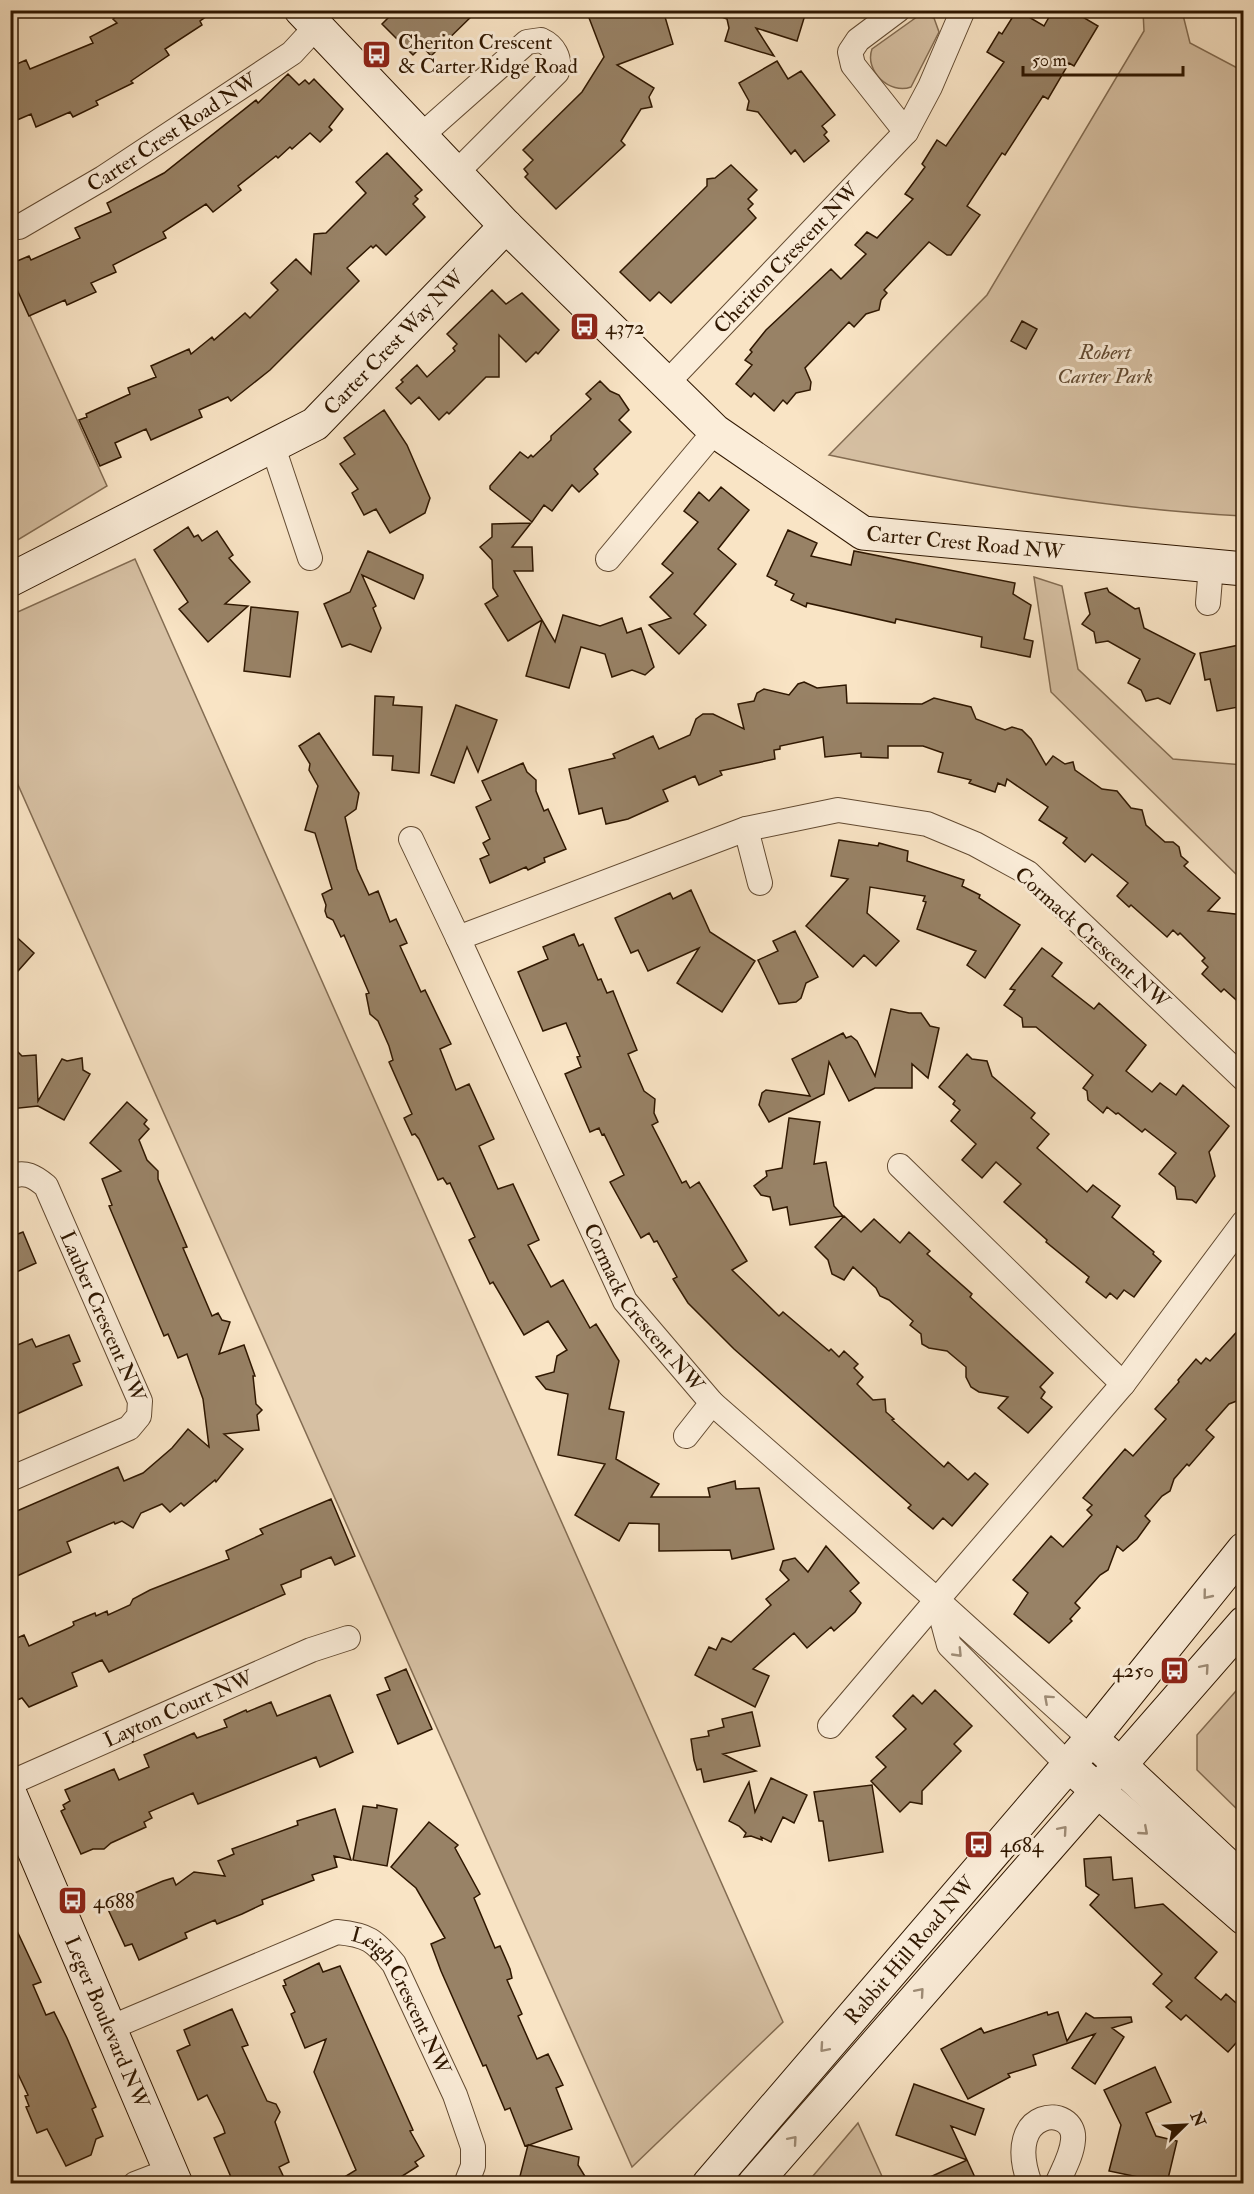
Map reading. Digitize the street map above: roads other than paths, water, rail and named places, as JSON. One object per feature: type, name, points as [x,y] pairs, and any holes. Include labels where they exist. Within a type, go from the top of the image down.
[{"type":"street","points":[[898,10],[858,40],[850,52],[853,65],[906,132]]},
{"type":"street","name":"Cheriton Crescent NW","points":[[666,384],[906,132],[930,87],[963,10]]},
{"type":"street","name":"Carter Crest Road NW","points":[[19,227],[103,178],[292,53],[308,19],[422,135],[506,226],[715,431],[863,533],[1244,569]]},
{"type":"street","points":[[422,135],[527,42],[541,40],[553,48],[559,64],[557,72],[456,172]]},
{"type":"street","name":"Carter Crest Way NW","points":[[10,579],[315,424],[506,226]]},
{"type":"street","points":[[608,560],[715,431]]},
{"type":"street","points":[[273,447],[310,558]]},
{"type":"street","points":[[1208,603],[1211,566]]},
{"type":"street","name":"Cormack Crescent NW","points":[[458,938],[746,829],[838,810],[927,824],[975,844],[1028,873],[1244,1079]]},
{"type":"street","points":[[746,829],[760,883]]},
{"type":"street","name":"Cormack Crescent NW","points":[[411,839],[625,1301],[712,1403],[938,1600],[1091,1738]]},
{"type":"street","points":[[900,1166],[1123,1384]]},
{"type":"street","name":"Lauber Crescent NW","points":[[10,1177],[18,1173],[32,1175],[46,1186],[140,1401],[139,1416],[129,1428],[10,1479]]},
{"type":"street","points":[[830,1726],[1123,1384],[1244,1222]]},
{"type":"street","points":[[686,1436],[712,1403]]},
{"type":"street","name":"Rabbit Hill Road NW","points":[[709,2184],[1091,1738],[1244,1549]]},
{"type":"street","points":[[938,1600],[950,1645],[1068,1765],[1244,1918]]},
{"type":"street","name":"Rabbit Hill Road NW","points":[[754,2184],[1244,1623]]},
{"type":"street","name":"Layton Court NW","points":[[10,1783],[310,1650],[348,1638]]},
{"type":"street","points":[[1091,1738],[1244,1881]]},
{"type":"street","name":"Leger Boulevard NW","points":[[10,1794],[112,2027],[173,2177]]},
{"type":"street","name":"Leigh Crescent NW","points":[[112,2027],[337,1932],[362,1935],[380,1947],[394,1964],[454,2095],[472,2147],[473,2166],[466,2184]]},
{"type":"street","points":[[1030,2184],[1022,2147],[1026,2133],[1034,2121],[1048,2117],[1061,2119],[1070,2127],[1074,2138],[1071,2153],[1057,2184]]},
{"type":"street","points":[[135,2184],[173,2177]]},
{"type":"place","name":"Cheriton Crescent & Carter Ridge Road","points":[[377,54]]},
{"type":"place","name":"4372","points":[[584,327]]},
{"type":"place","name":"4250","points":[[1175,1670]]},
{"type":"place","name":"4684","points":[[979,1845]]},
{"type":"place","name":"4688","points":[[72,1901]]},
{"type":"park label","name":"Robert Carter Park","points":[[1105,364]]}]
